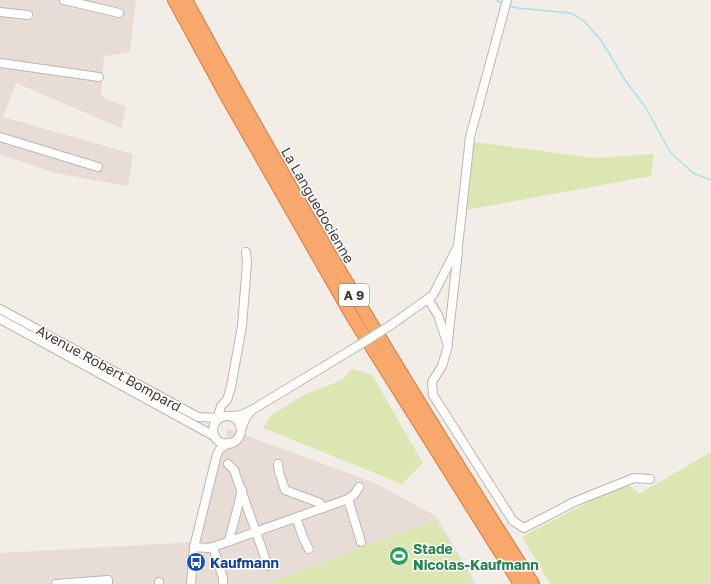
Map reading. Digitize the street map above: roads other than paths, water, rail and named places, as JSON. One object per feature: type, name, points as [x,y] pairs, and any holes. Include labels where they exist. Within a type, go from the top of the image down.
[{"type":"highway","name":"La Languedocienne","points":[[174,0],[224,92],[352,316],[520,584]]},
{"type":"highway","name":"La Languedocienne","points":[[186,0],[244,106],[324,245],[410,388],[533,584]]},
{"type":"street","points":[[64,0],[119,13]]},
{"type":"street","points":[[507,0],[470,137],[448,346],[442,366],[432,382],[433,395],[513,521],[524,528],[574,502],[634,478],[650,479]]},
{"type":"street","points":[[0,12],[28,14]]},
{"type":"street","points":[[0,63],[100,77]]},
{"type":"street","points":[[0,137],[98,167]]},
{"type":"street","points":[[217,454],[212,431],[216,420],[221,417],[241,415],[252,410],[391,325],[428,299],[433,295],[458,246]]},
{"type":"street","points":[[221,417],[219,413],[220,410],[227,400],[232,387],[242,326],[247,263],[246,252]]},
{"type":"street","points":[[428,299],[438,315],[448,346]]},
{"type":"street","name":"Avenue Robert Bompard","points":[[0,309],[198,417],[221,417]]},
{"type":"street","name":"Avenue Robert Bompard","points":[[0,319],[214,437]]},
{"type":"street","points":[[191,584],[194,547],[217,454],[220,449],[228,443],[237,440],[246,416],[252,410]]},
{"type":"street","points":[[232,416],[239,423],[240,430]]},
{"type":"street","points":[[214,437],[221,442],[228,443]]},
{"type":"street","points":[[228,464],[234,470],[242,490],[268,566]]},
{"type":"street","points":[[278,464],[285,490],[320,503],[323,508]]},
{"type":"street","points":[[194,547],[213,547],[296,518],[348,499],[354,495],[359,487]]},
{"type":"street","points":[[229,541],[242,490]]},
{"type":"street","points":[[348,499],[361,542]]},
{"type":"street","points":[[296,518],[309,549]]},
{"type":"street","points":[[213,547],[223,578],[223,584]]},
{"type":"street","points":[[56,584],[108,580],[108,584]]},
{"type":"waterway","points":[[496,0],[503,4]]},
{"type":"waterway","points":[[509,6],[571,13],[584,21],[601,40],[625,80],[646,108],[670,152],[693,173],[711,180]]},
{"type":"place","name":"Stade Nicolas-Kaufmann","points":[[399,556]]},
{"type":"place","name":"Kaufmann","points":[[196,562]]}]
